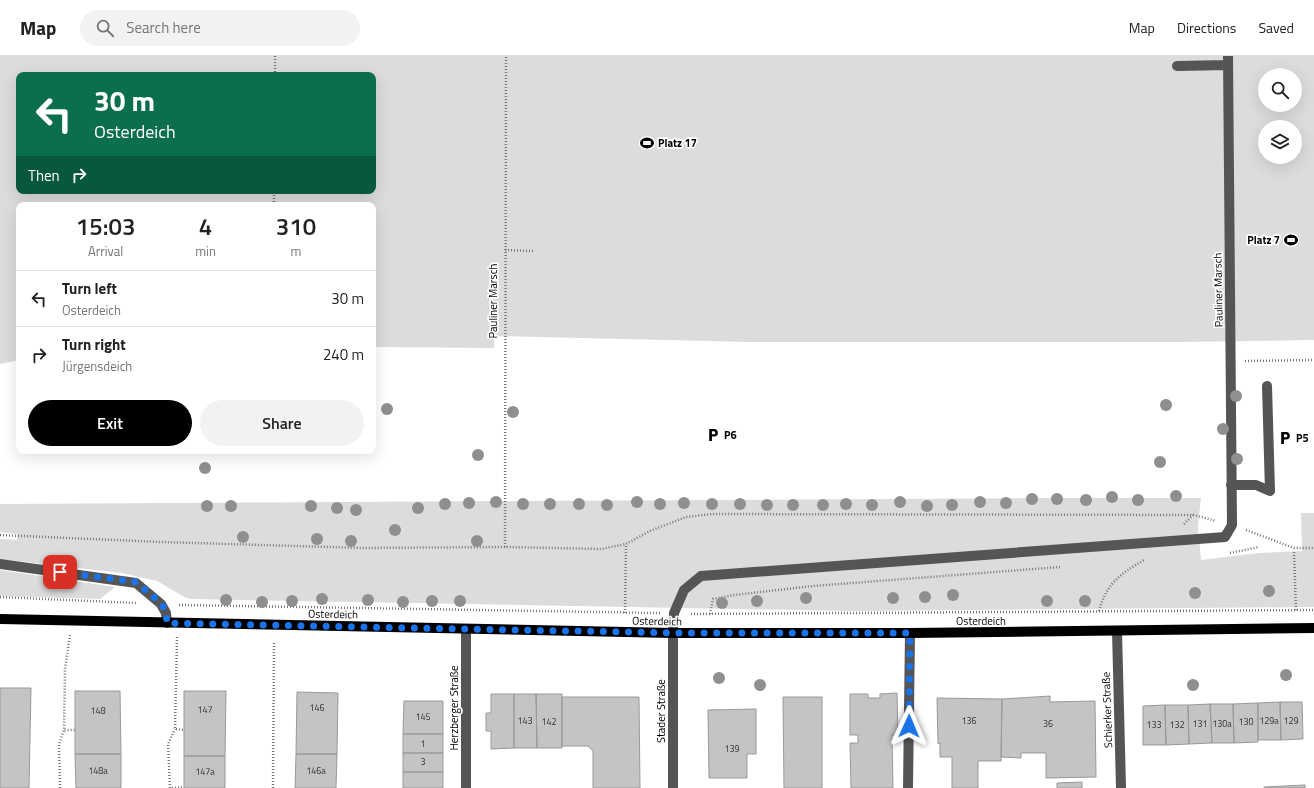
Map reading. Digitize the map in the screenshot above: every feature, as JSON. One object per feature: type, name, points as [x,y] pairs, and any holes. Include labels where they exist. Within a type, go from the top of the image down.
[{"type":"main road","name":"Osterdeich","points":[[0,619],[673,633],[910,633],[1314,628]]},
{"type":"street","points":[[1177,66],[1228,60]]},
{"type":"street","name":"Pauliner Marsch","points":[[1228,60],[1232,525]]},
{"type":"street","points":[[1231,485],[1256,485],[1270,491],[1267,386]]},
{"type":"street","points":[[674,613],[684,590],[701,576],[1225,537],[1232,525]]},
{"type":"street","points":[[0,564],[136,582],[162,604],[172,623]]},
{"type":"street","name":"Stader Straße","points":[[673,788],[674,613]]},
{"type":"street","name":"Herzberger Straße","points":[[466,629],[466,788]]},
{"type":"street","name":"Schierker Straße","points":[[1116,631],[1121,788]]},
{"type":"street","points":[[908,788],[910,633]]},
{"type":"path","points":[[275,56],[275,72]]},
{"type":"path","name":"Pauliner Marsch","points":[[505,547],[506,56]]},
{"type":"path","points":[[505,250],[533,251]]},
{"type":"path","points":[[1231,360],[1314,360]]},
{"type":"path","points":[[0,535],[160,542],[364,548],[505,547],[601,549],[626,544],[650,531],[686,517],[713,514],[1194,515],[1232,525],[1294,548],[1314,548]]},
{"type":"path","points":[[1099,612],[1103,596],[1113,582],[1133,566],[1144,560],[1194,515]]},
{"type":"path","points":[[625,613],[626,544]]},
{"type":"path","points":[[1222,554],[1242,552],[1259,546]]},
{"type":"path","points":[[1294,552],[1296,610]]},
{"type":"path","points":[[1137,561],[1151,560]]},
{"type":"path","points":[[710,614],[713,600],[734,595],[813,586],[1064,566]]},
{"type":"path","points":[[0,597],[162,604],[710,614],[1314,610]]},
{"type":"path","points":[[60,788],[59,744],[64,730],[64,669],[72,620]]},
{"type":"path","points":[[172,623],[175,729],[168,744],[171,788],[184,787]]},
{"type":"path","points":[[273,788],[274,625]]},
{"type":"path","points":[[175,729],[184,730]]},
{"type":"path","points":[[64,730],[75,730]]},
{"type":"shaded area","points":[[0,56],[1314,56],[1314,340],[1181,342],[749,342],[494,336],[494,348],[376,347],[376,202],[16,202],[16,361],[0,364]]},
{"type":"shaded area","points":[[1201,498],[1198,526],[1201,560],[1259,553],[1302,551],[1301,513],[1314,513],[1314,607],[852,611],[192,599],[186,598],[157,581],[122,573],[0,559],[0,539],[17,540],[17,534],[0,532],[0,504]]},
{"type":"shaded area","points":[[0,570],[115,587],[100,599],[0,596]]},
{"type":"building","points":[[0,688],[31,688],[29,788],[0,788]]},
{"type":"building","points":[[75,691],[120,691],[121,754],[75,754]]},
{"type":"building","points":[[184,691],[226,691],[225,756],[184,756]]},
{"type":"building","points":[[297,692],[338,693],[337,754],[296,754]]},
{"type":"building","points":[[897,693],[898,735],[892,735],[893,788],[851,788],[850,743],[858,743],[858,735],[850,735],[850,694],[868,694],[868,698],[880,698],[880,694]]},
{"type":"building","points":[[491,694],[514,694],[514,748],[491,749],[491,731],[486,731],[486,713],[491,713]]},
{"type":"building","points":[[514,694],[536,694],[537,748],[514,748]]},
{"type":"building","points":[[536,694],[562,694],[562,748],[537,748]]},
{"type":"building","points":[[1050,696],[1050,702],[1095,701],[1096,777],[1046,778],[1046,753],[1021,753],[1021,758],[1001,757],[1002,699]]},
{"type":"building","points":[[562,697],[639,697],[640,788],[593,788],[593,751],[588,746],[562,746]]},
{"type":"building","points":[[783,697],[822,697],[822,788],[784,788]]},
{"type":"building","points":[[937,698],[1002,699],[1001,761],[978,761],[978,788],[952,788],[952,757],[940,757],[940,743],[938,744]]},
{"type":"building","points":[[404,701],[443,701],[443,734],[403,734]]},
{"type":"building","points":[[1280,702],[1281,740],[1258,740],[1258,703]]},
{"type":"building","points":[[1280,702],[1302,702],[1303,739],[1281,740]]},
{"type":"building","points":[[1258,703],[1258,742],[1234,743],[1233,704]]},
{"type":"building","points":[[1210,704],[1212,743],[1189,744],[1188,705]]},
{"type":"building","points":[[1210,704],[1233,704],[1234,743],[1212,743]]},
{"type":"building","points":[[1165,705],[1166,745],[1143,745],[1143,706]]},
{"type":"building","points":[[1165,705],[1188,705],[1189,744],[1166,745]]},
{"type":"building","points":[[756,709],[756,754],[747,754],[747,778],[709,778],[708,710]]},
{"type":"building","points":[[403,734],[443,734],[443,753],[403,753]]},
{"type":"building","points":[[403,753],[443,753],[443,772],[403,772]]},
{"type":"building","points":[[75,754],[121,754],[121,788],[76,788]]},
{"type":"building","points":[[296,754],[337,754],[336,788],[295,788]]},
{"type":"building","points":[[184,756],[225,756],[225,788],[184,788]]},
{"type":"building","points":[[403,772],[443,772],[443,788],[403,788]]},
{"type":"building","points":[[1082,782],[1082,788],[1057,788],[1057,783]]},
{"type":"building","points":[[1305,785],[1305,788],[1264,788],[1264,787]]},
{"type":"place","name":"Platz 17","points":[[647,143]]},
{"type":"place","name":"Platz 7","points":[[1291,240]]},
{"type":"place","name":"P6","points":[[713,435]]},
{"type":"place","name":"P5","points":[[1285,438]]},
{"type":"route","points":[[60,572],[136,582],[162,604],[166,613],[167,623],[673,633],[910,633],[909,726]]}]
